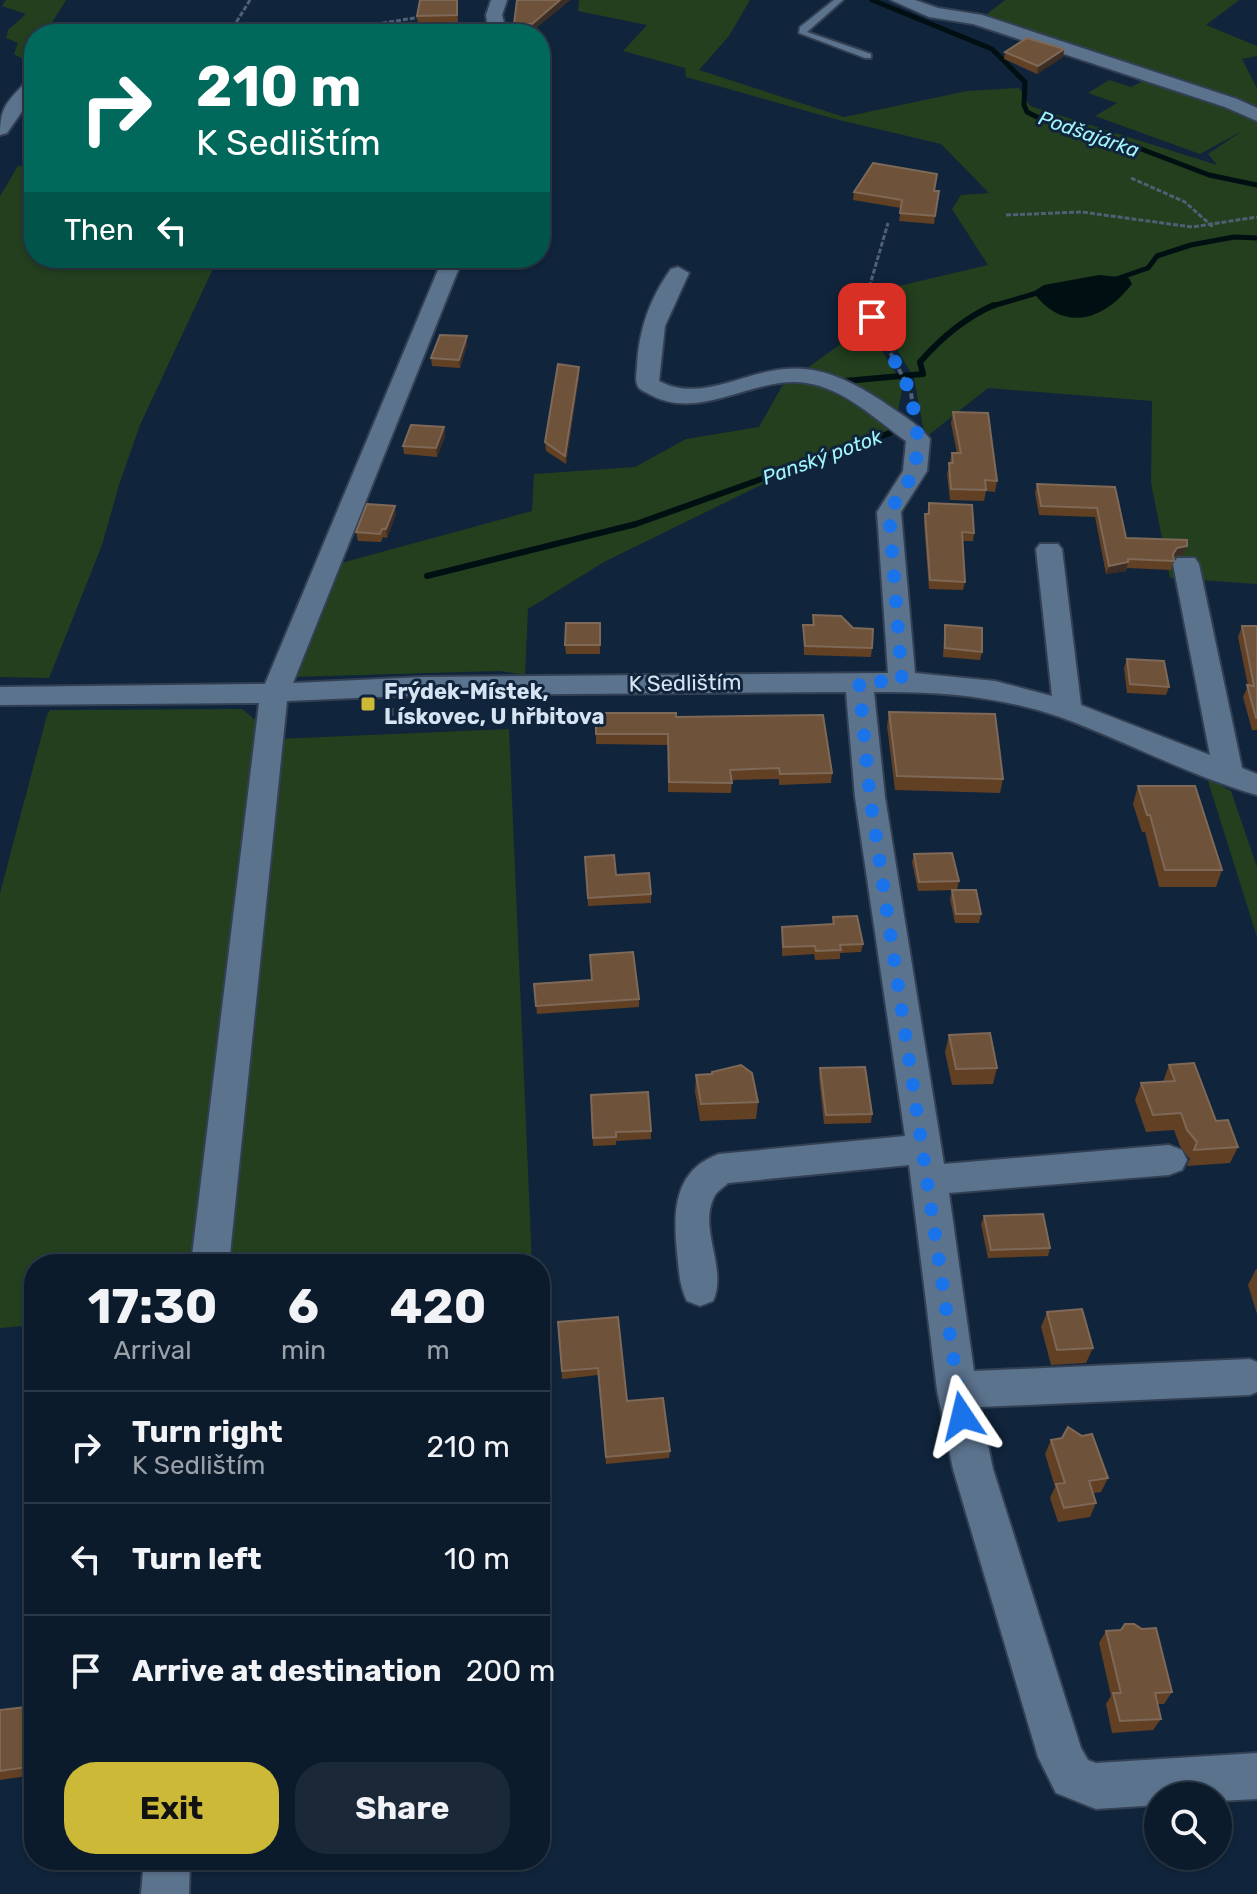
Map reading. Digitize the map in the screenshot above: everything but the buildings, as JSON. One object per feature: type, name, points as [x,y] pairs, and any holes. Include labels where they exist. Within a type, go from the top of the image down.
[{"type":"street","points":[[496,24],[494,15],[499,0]]},
{"type":"street","points":[[899,0],[935,13],[982,14],[1257,115]]},
{"type":"street","points":[[0,129],[24,94]]},
{"type":"street","points":[[211,1254],[274,693],[449,268]]},
{"type":"street","points":[[678,273],[658,304],[648,356],[648,384],[660,394],[697,395],[782,375],[803,375],[835,382],[918,439],[915,471],[889,512],[902,681]]},
{"type":"street","points":[[1049,549],[1068,710]]},
{"type":"street","points":[[1186,564],[1229,776]]},
{"type":"street","name":"K Sedlištím","points":[[0,696],[145,697],[424,686],[902,681],[979,687],[1068,710],[1257,785]]},
{"type":"street","points":[[859,682],[870,797],[927,1164],[957,1390],[973,1469],[1061,1757],[1072,1777],[1096,1786],[1257,1776]]},
{"type":"street","points":[[700,1289],[692,1218],[697,1189],[719,1169],[1169,1160]]},
{"type":"street","points":[[957,1390],[1250,1377]]},
{"type":"street","points":[[165,1894],[166,1870]]},
{"type":"lane","points":[[839,0],[803,29],[803,33],[868,56]]},
{"type":"path","points":[[235,24],[250,0]]},
{"type":"path","points":[[377,24],[428,16]]},
{"type":"path","points":[[1131,178],[1185,202],[1214,228]]},
{"type":"path","points":[[1006,215],[1066,212],[1187,230],[1214,228],[1257,217]]},
{"type":"path","points":[[888,223],[865,302],[911,393],[918,439]]},
{"type":"green space","points":[[6,0],[66,0],[51,24],[24,24],[24,60],[14,54],[18,43],[6,38],[8,30],[26,14],[2,6]]},
{"type":"green space","points":[[579,0],[750,0],[729,36],[699,70],[844,117],[967,91],[1019,88],[1030,106],[1217,165],[1208,154],[1242,131],[1200,154],[1095,116],[1117,103],[1088,93],[1109,80],[1131,87],[1149,78],[1219,102],[1257,120],[1257,584],[1170,578],[1151,483],[1152,401],[988,388],[925,438],[914,378],[871,306],[886,289],[988,265],[952,209],[961,195],[989,193],[941,144],[835,119],[686,77],[685,68],[623,51],[647,25],[578,11]]},
{"type":"green space","points":[[1005,0],[1239,0],[1206,25],[1257,46],[1257,56],[1242,59],[1257,88],[1257,106],[993,21],[987,14]]},
{"type":"green space","points":[[18,166],[24,166],[24,268],[213,268],[140,425],[102,545],[49,678],[0,677],[0,196]]},
{"type":"green space","points":[[866,326],[903,384],[894,434],[857,438],[604,562],[528,609],[525,675],[500,671],[291,677],[341,563],[532,511],[534,474],[635,467],[686,439],[759,427],[782,386]]},
{"type":"green space","points":[[242,709],[257,721],[228,952],[198,1254],[24,1254],[24,1326],[0,1328],[0,893],[50,710]]},
{"type":"green space","points":[[509,729],[532,1254],[225,1254],[276,739]]},
{"type":"green space","points":[[1207,778],[1231,791],[1257,867],[1257,937]]},
{"type":"shaded area","points":[[1099,275],[1129,278],[1132,284],[1109,306],[1084,317],[1058,314],[1033,292],[1044,285]]},
{"type":"waterway","name":"Podšajárka","points":[[872,0],[992,49],[1025,82],[1024,105],[1027,112],[1043,120],[1115,139],[1209,175],[1257,185]]},
{"type":"waterway","name":"Panský potok","points":[[1116,279],[1148,268],[1157,256],[1191,245],[1234,237],[1257,238]]},
{"type":"waterway","name":"Panský potok","points":[[991,307],[1044,291]]},
{"type":"waterway","name":"Panský potok","points":[[851,387],[845,381],[923,374],[920,362],[936,345],[963,322],[991,307]]},
{"type":"waterway","name":"Panský potok","points":[[427,576],[636,524],[890,433],[892,426],[887,421]]},
{"type":"place","name":"Frýdek-Místek, Lískovec, U hřbitova","points":[[368,704]]},
{"type":"route","points":[[872,317],[911,393],[918,439],[915,471],[889,512],[902,681],[859,682],[870,797],[962,1416]]}]
